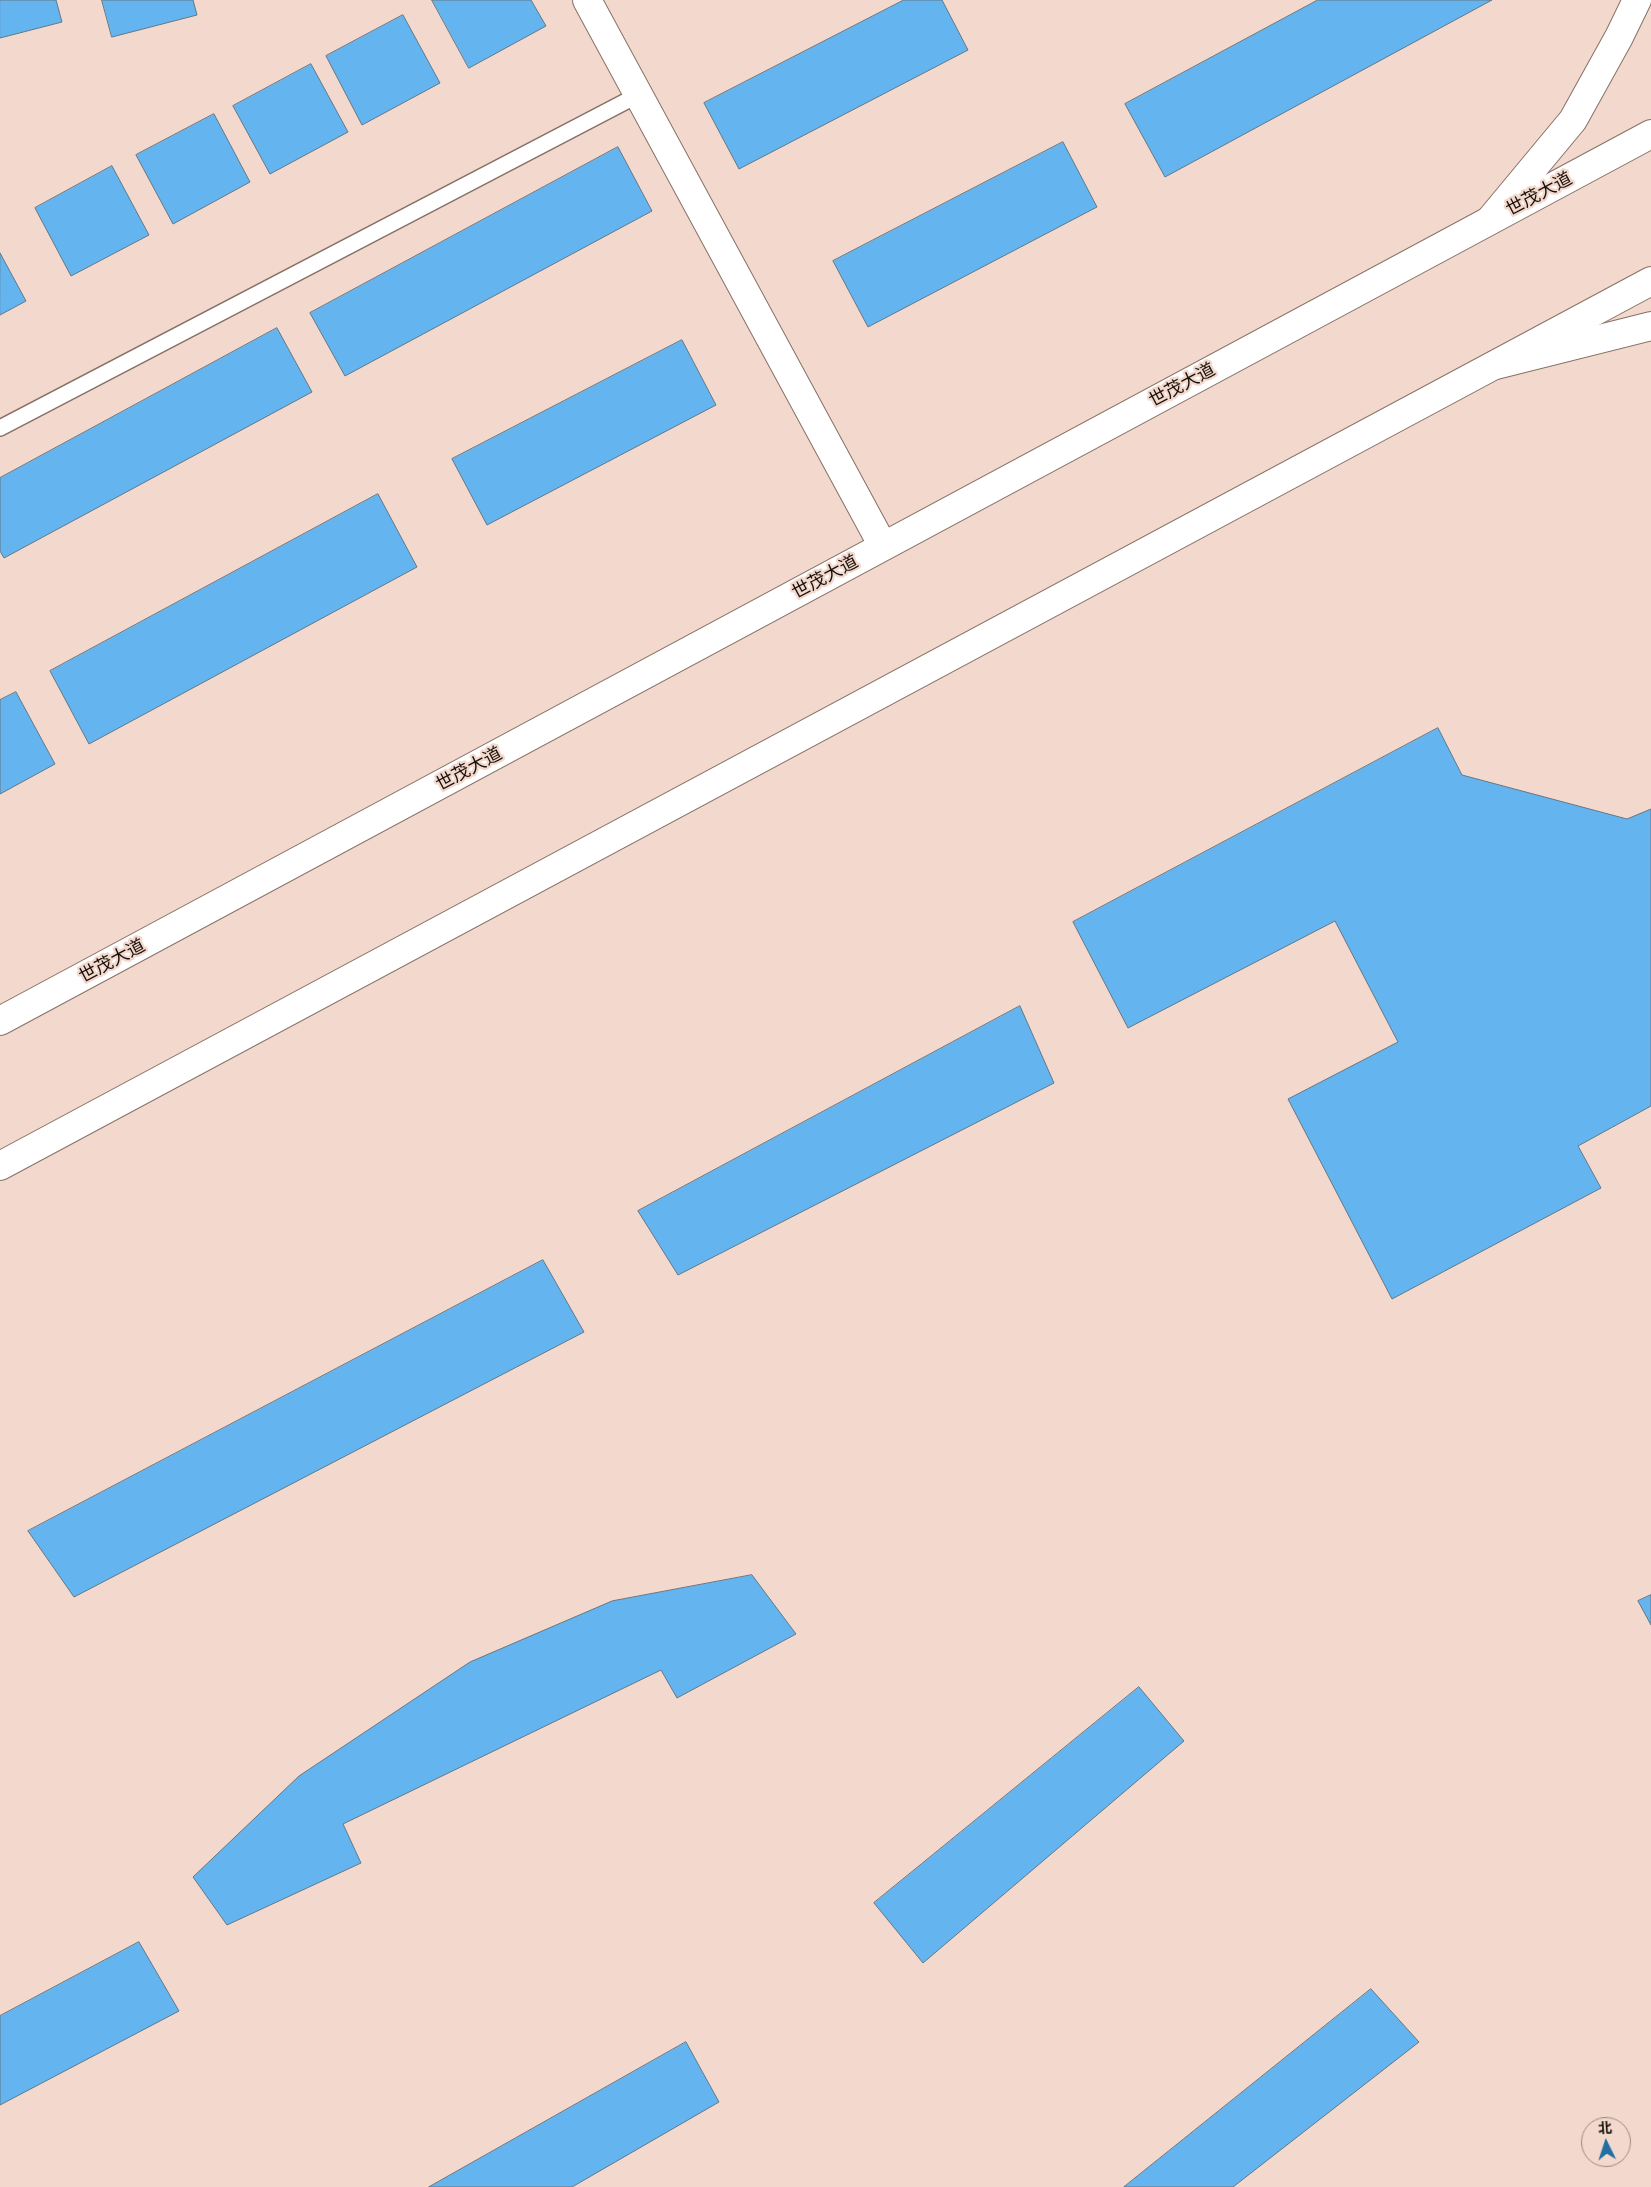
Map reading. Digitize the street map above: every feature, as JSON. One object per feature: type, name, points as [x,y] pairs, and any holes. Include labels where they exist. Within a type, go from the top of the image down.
[{"type":"main road","points":[[587,0],[883,546]]},
{"type":"main road","points":[[1490,220],[1573,120],[1619,37],[1637,0]]},
{"type":"main road","name":"世茂大道","points":[[0,1021],[1651,134]]},
{"type":"main road","points":[[0,1166],[1651,281]]},
{"type":"main road","points":[[1496,365],[1651,326]]},
{"type":"lane","points":[[0,428],[638,95]]},
{"type":"building","points":[[0,0],[56,0],[62,22],[0,38]]},
{"type":"building","points":[[102,0],[193,0],[197,15],[112,37]]},
{"type":"building","points":[[432,0],[531,0],[546,26],[469,68]]},
{"type":"building","points":[[904,0],[942,0],[968,50],[739,169],[704,103]]},
{"type":"building","points":[[1318,0],[1492,0],[1165,177],[1125,104]]},
{"type":"building","points":[[403,15],[440,83],[362,125],[326,56]]},
{"type":"building","points":[[311,64],[348,132],[270,174],[233,106]]},
{"type":"building","points":[[214,114],[250,182],[173,224],[136,155]]},
{"type":"building","points":[[1063,142],[1097,207],[868,327],[833,261]]},
{"type":"building","points":[[618,147],[652,211],[345,376],[310,313]]},
{"type":"building","points":[[112,166],[149,235],[71,276],[35,208]]},
{"type":"building","points":[[0,253],[26,301],[0,315]]},
{"type":"building","points":[[277,328],[312,392],[4,558],[0,551],[0,478]]},
{"type":"building","points":[[682,340],[716,405],[487,525],[452,459]]},
{"type":"building","points":[[378,494],[417,567],[89,744],[50,671]]},
{"type":"building","points":[[16,692],[55,764],[0,794],[0,700]]},
{"type":"building","points":[[1438,728],[1462,775],[1627,819],[1651,809],[1651,1106],[1578,1146],[1601,1188],[1392,1299],[1288,1099],[1398,1042],[1335,921],[1128,1028],[1073,922]]},
{"type":"building","points":[[1020,1006],[1054,1083],[678,1275],[638,1211]]},
{"type":"building","points":[[543,1260],[584,1332],[74,1597],[28,1531]]},
{"type":"building","points":[[752,1575],[796,1634],[677,1698],[661,1670],[343,1824],[361,1863],[227,1925],[193,1877],[299,1776],[470,1662],[612,1601]]},
{"type":"building","points":[[1651,1595],[1651,1625],[1638,1601]]},
{"type":"building","points":[[1139,1687],[1184,1741],[923,1963],[874,1903]]},
{"type":"building","points":[[139,1942],[179,2011],[0,2105],[0,2016]]},
{"type":"building","points":[[1371,1989],[1419,2042],[1233,2187],[1124,2187]]},
{"type":"building","points":[[686,2042],[719,2102],[572,2187],[429,2187]]}]
